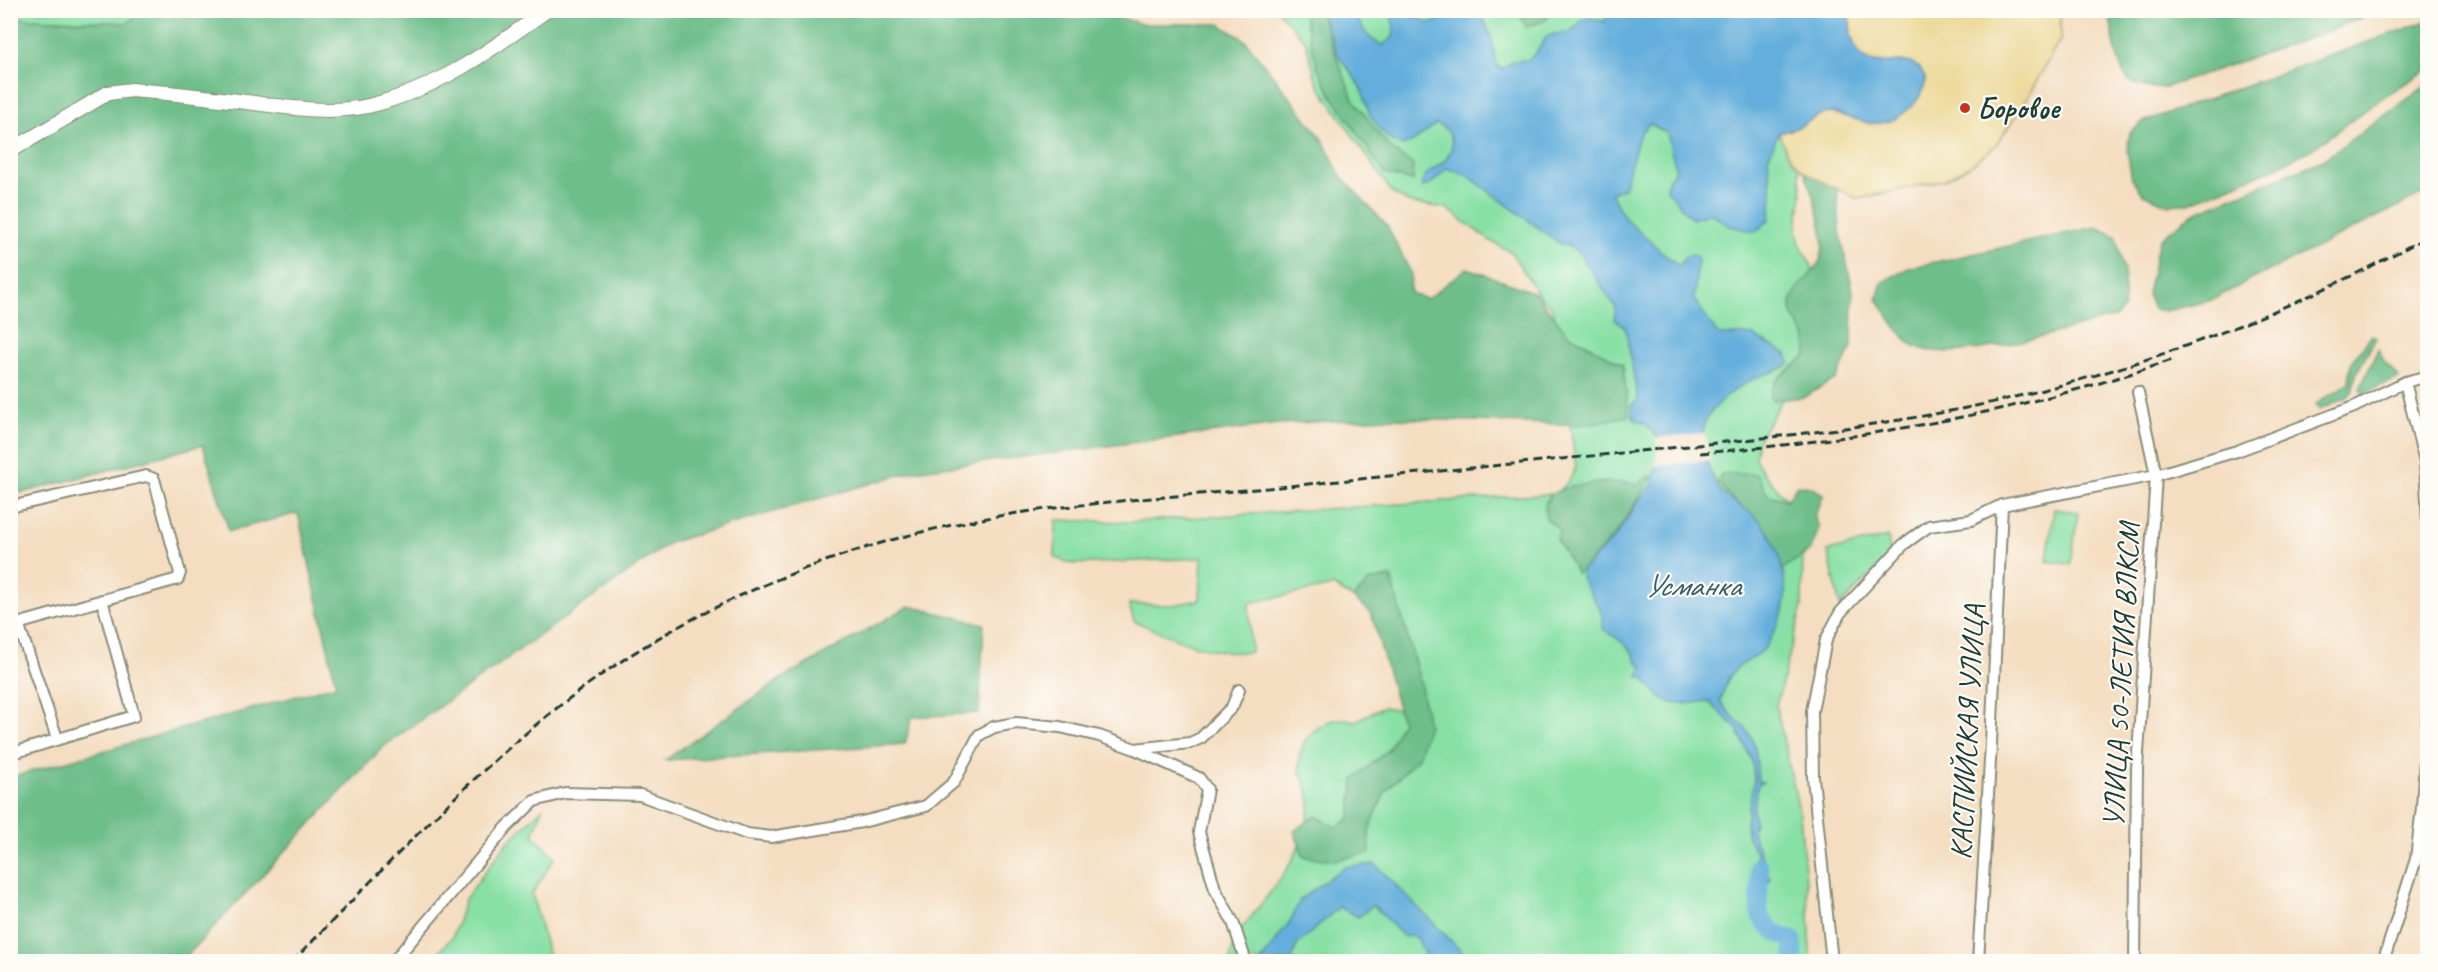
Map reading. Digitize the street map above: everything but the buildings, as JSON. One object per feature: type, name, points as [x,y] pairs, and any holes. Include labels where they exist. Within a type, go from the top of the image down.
[{"type":"street","points":[[10,151],[108,93],[132,90],[333,110],[367,106],[447,76],[489,52],[548,10]]},
{"type":"street","points":[[1832,962],[1813,767],[1812,711],[1826,640],[1840,613],[1904,544],[1929,526],[1971,520],[2002,505],[2156,475],[2237,451],[2354,407],[2405,382],[2427,376]]},
{"type":"street","points":[[2405,382],[2425,462],[2427,522]]},
{"type":"street","name":"УЛИЦА 50-ЛЕТИЯ ВЛКСМ","points":[[2134,962],[2137,769],[2156,475],[2138,392]]},
{"type":"street","points":[[10,507],[146,476],[154,479],[180,573],[178,579],[14,625],[57,738]]},
{"type":"street","name":"КАСПИЙСКАЯ УЛИЦА","points":[[1978,962],[2002,505]]},
{"type":"street","points":[[10,754],[134,716],[102,600]]},
{"type":"street","points":[[1135,749],[1191,742],[1201,738],[1232,707],[1239,690]]},
{"type":"street","points":[[2383,962],[2416,860],[2422,807],[2427,712]]},
{"type":"street","points":[[393,962],[507,827],[534,801],[565,793],[640,795],[747,834],[771,837],[862,822],[926,806],[954,782],[979,735],[994,727],[1016,723],[1060,727],[1099,736],[1135,749],[1198,778],[1207,789],[1199,832],[1215,889],[1233,922],[1245,959]]},
{"type":"green space","points":[[141,10],[1097,10],[1141,24],[1219,24],[1245,40],[1323,140],[1340,175],[1387,226],[1411,273],[1410,293],[1427,299],[1467,268],[1535,293],[1567,333],[1623,365],[1629,416],[1581,425],[1389,418],[1278,424],[913,471],[671,542],[383,747],[182,961],[11,961],[11,777],[336,685],[298,513],[229,531],[203,445],[21,493],[11,473],[10,18],[128,23]]},
{"type":"green space","points":[[1551,10],[1546,20],[1526,27],[1519,13],[1490,14],[1480,11]]},
{"type":"green space","points":[[2109,10],[2377,11],[2321,34],[2163,88],[2138,85],[2126,77],[2118,60]]},
{"type":"green space","points":[[11,11],[141,11],[128,23],[11,18]]},
{"type":"green space","points":[[1278,11],[1896,11],[1797,155],[1802,194],[1797,228],[1799,241],[1834,311],[1758,441],[1755,459],[1764,474],[1787,500],[1803,544],[1802,606],[1776,706],[1800,815],[1810,928],[1810,961],[1229,961],[1242,928],[1282,876],[1295,855],[1303,835],[1310,805],[1299,766],[1305,741],[1318,727],[1336,720],[1355,721],[1384,707],[1409,712],[1391,577],[1370,581],[1353,598],[1333,586],[1249,603],[1251,652],[1220,651],[1191,644],[1134,621],[1129,604],[1172,605],[1200,600],[1202,558],[1073,564],[1055,558],[1056,520],[1128,522],[1552,494],[1545,503],[1569,481],[1576,467],[1556,320],[1551,306],[1541,298],[1511,252],[1489,240],[1446,208],[1410,203],[1392,193],[1317,83],[1306,42]]},
{"type":"green space","points":[[1303,11],[1319,11],[1353,99],[1389,147],[1413,165],[1413,181],[1385,174],[1332,96],[1317,66]]},
{"type":"green space","points":[[2427,21],[2427,70],[2385,96],[2312,149],[2272,169],[2189,203],[2169,205],[2143,194],[2132,179],[2127,150],[2130,133],[2143,122]]},
{"type":"green space","points":[[2427,85],[2427,192],[2209,301],[2165,311],[2153,309],[2147,294],[2159,240],[2192,214],[2323,160]]},
{"type":"green space","points":[[1802,163],[1836,174],[1840,232],[1853,291],[1852,347],[1836,379],[1804,397],[1774,400],[1770,398],[1771,391],[1778,379],[1806,356],[1805,338],[1793,316],[1791,304],[1795,293],[1817,266],[1822,255],[1822,229],[1819,215]]},
{"type":"green space","points":[[2096,227],[2116,236],[2124,272],[2124,308],[2117,316],[2010,344],[1950,352],[1927,350],[1910,343],[1896,328],[1877,299],[1882,282],[1909,268]]},
{"type":"green space","points":[[2372,335],[2376,338],[2356,374],[2352,392],[2346,398],[2319,410],[2316,404],[2349,383],[2351,362]]},
{"type":"green space","points":[[2378,349],[2386,364],[2400,378],[2363,393],[2360,389]]},
{"type":"green space","points":[[1721,474],[1757,474],[1768,495],[1787,500],[1797,485],[1810,487],[1824,494],[1814,517],[1819,527],[1811,550],[1781,570],[1778,557],[1757,518],[1733,500],[1717,482]]},
{"type":"green space","points":[[1649,475],[1652,477],[1615,535],[1577,574],[1557,540],[1559,530],[1546,518],[1545,507],[1550,496],[1578,485],[1637,484]]},
{"type":"green space","points":[[2054,509],[2078,512],[2071,564],[2047,561]]},
{"type":"green space","points":[[1888,537],[1891,554],[1840,606],[1828,551]]},
{"type":"green space","points":[[1391,577],[1420,681],[1428,725],[1418,758],[1385,792],[1369,830],[1370,853],[1336,860],[1304,857],[1294,831],[1316,816],[1336,827],[1350,819],[1354,779],[1388,750],[1402,722],[1371,613],[1353,598],[1370,581]]},
{"type":"green space","points":[[909,606],[984,624],[979,713],[912,717],[905,744],[665,760],[781,679]]},
{"type":"green space","points":[[543,808],[533,835],[555,857],[532,894],[550,961],[431,961],[453,936],[465,899],[506,844]]},
{"type":"sand","name":"Боровое","points":[[1849,11],[2060,11],[2061,38],[2019,112],[1995,146],[1971,165],[1944,180],[1856,198],[1819,180],[1799,167],[1784,147],[1779,132],[1813,117],[1831,113],[1871,124],[1925,83],[1922,73],[1915,65],[1884,63],[1864,58],[1853,43]]},
{"type":"water","points":[[1321,11],[1354,11],[1368,36],[1383,45],[1393,37],[1394,28],[1390,11],[1415,11],[1415,14],[1427,23],[1435,22],[1451,11],[1480,11],[1491,36],[1497,66],[1502,69],[1513,61],[1527,60],[1536,53],[1547,36],[1571,31],[1584,19],[1591,18],[1605,22],[1607,11],[1849,11],[1853,40],[1861,55],[1877,63],[1909,62],[1923,72],[1925,80],[1919,98],[1895,119],[1871,123],[1826,113],[1801,126],[1779,132],[1768,158],[1772,196],[1770,219],[1756,232],[1729,226],[1711,213],[1693,219],[1687,214],[1667,190],[1668,179],[1676,170],[1667,133],[1650,124],[1640,133],[1624,188],[1611,193],[1626,219],[1676,264],[1680,266],[1684,257],[1692,254],[1698,258],[1694,299],[1719,335],[1752,335],[1787,354],[1790,363],[1750,381],[1720,402],[1706,421],[1703,441],[1707,462],[1715,482],[1723,494],[1756,517],[1764,526],[1776,548],[1783,574],[1785,599],[1780,620],[1762,651],[1733,672],[1720,701],[1748,731],[1754,744],[1758,781],[1763,782],[1758,784],[1753,812],[1755,825],[1751,829],[1770,880],[1763,887],[1761,903],[1768,918],[1779,931],[1795,932],[1801,944],[1797,961],[1790,961],[1791,950],[1784,939],[1770,930],[1759,918],[1756,853],[1747,835],[1746,823],[1754,778],[1752,761],[1737,729],[1708,701],[1687,704],[1671,703],[1658,695],[1644,678],[1638,677],[1642,666],[1628,647],[1603,629],[1602,615],[1581,577],[1582,570],[1616,536],[1639,500],[1652,486],[1661,442],[1646,424],[1634,419],[1631,405],[1638,400],[1625,327],[1614,319],[1616,308],[1577,250],[1559,243],[1468,176],[1447,168],[1430,185],[1421,187],[1426,175],[1449,154],[1452,143],[1449,134],[1436,124],[1413,142],[1402,146],[1387,138],[1370,116],[1361,87],[1338,55]]},
{"type":"water","points":[[1375,864],[1471,961],[1427,961],[1417,937],[1403,936],[1373,905],[1359,917],[1339,907],[1297,945],[1291,961],[1261,961],[1291,920],[1300,900],[1344,867]]},
{"type":"pier","points":[[1705,433],[1710,460],[1655,466],[1658,443],[1655,438]]},
{"type":"waterway","name":"Усманка","points":[[1759,866],[1759,910],[1767,926],[1793,940],[1794,962]]},
{"type":"railway","points":[[292,962],[478,776],[578,691],[632,654],[689,621],[770,582],[855,551],[943,527],[1032,511],[1755,439],[1834,430],[1950,411],[2079,380],[2182,347],[2283,308],[2428,236]]},
{"type":"railway","points":[[1700,453],[1820,440],[1939,422],[2056,395],[2172,360]]},
{"type":"place","name":"Боровое","points":[[1965,108]]}]
